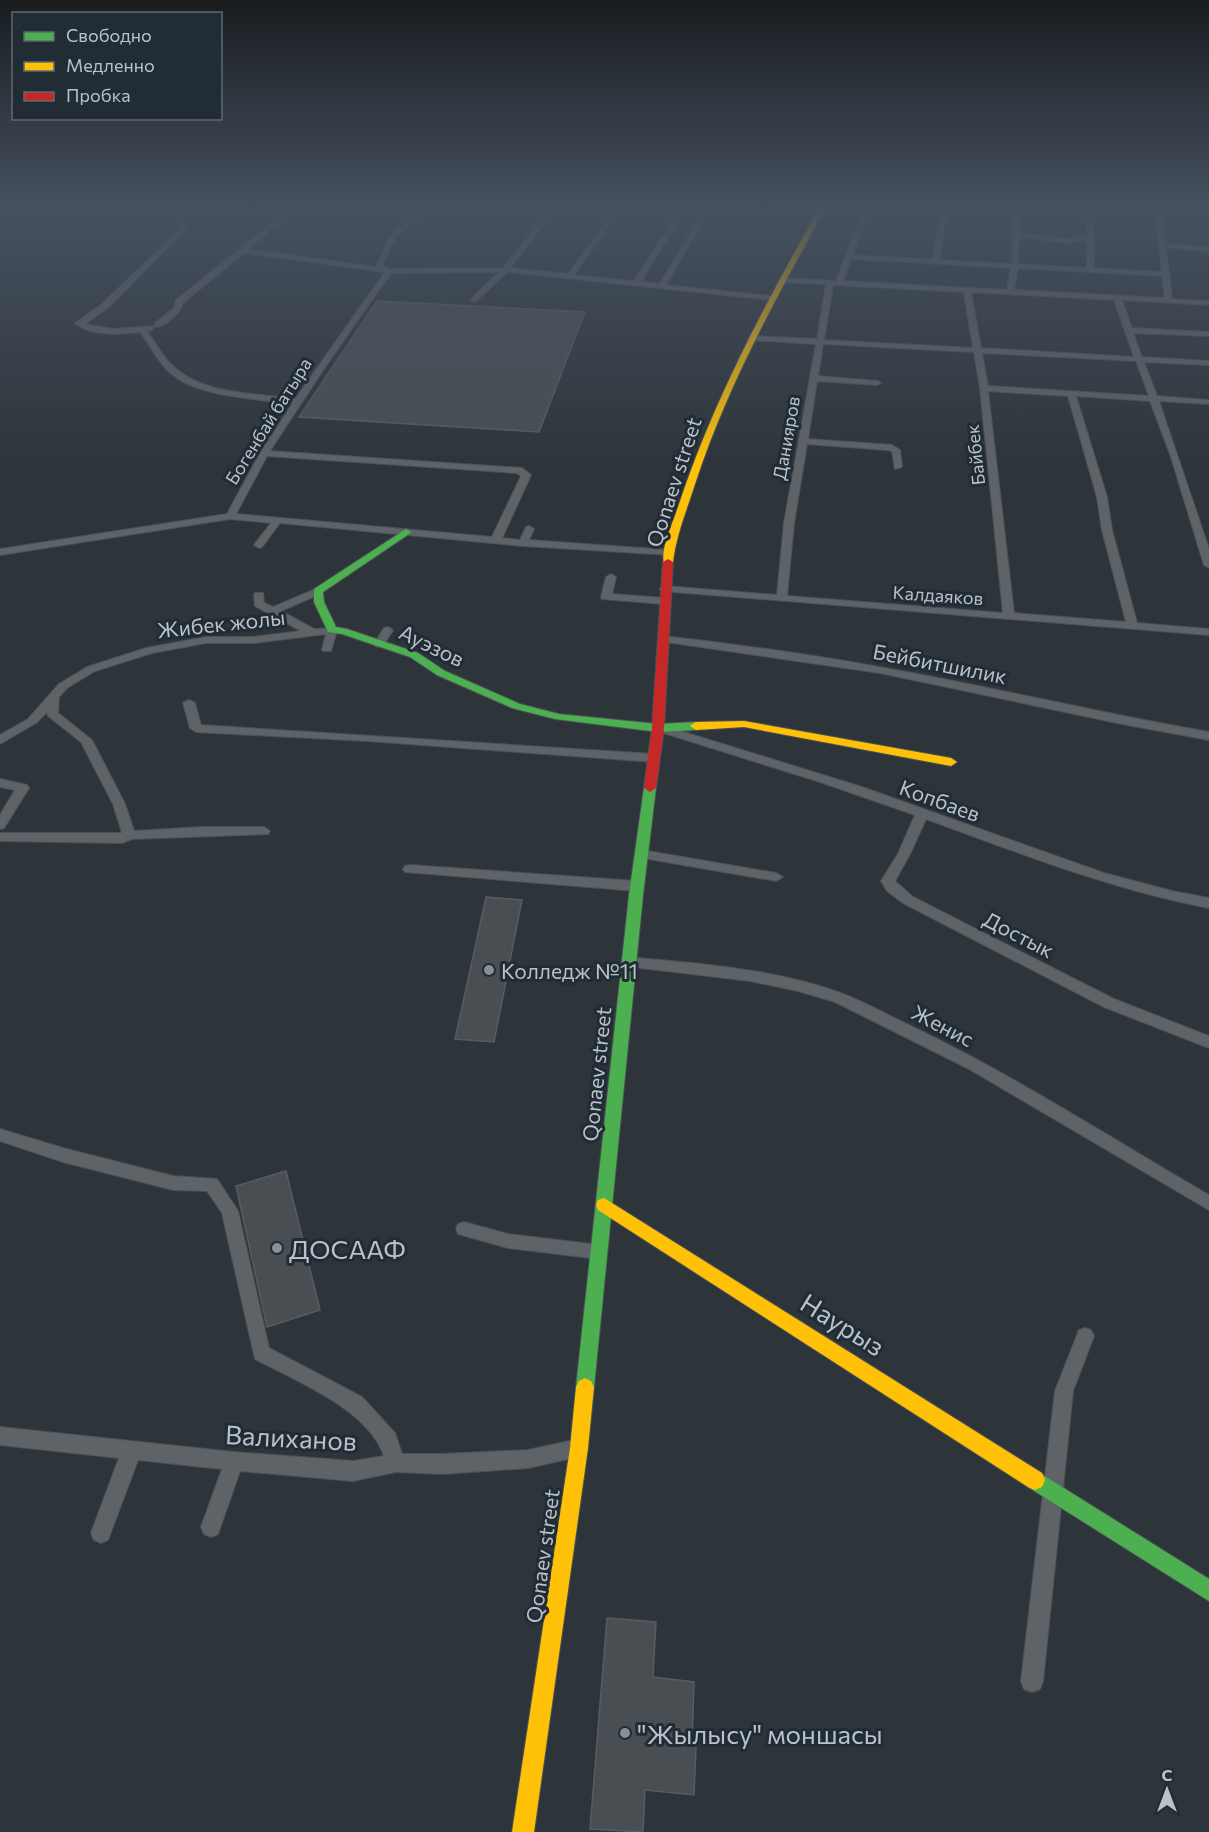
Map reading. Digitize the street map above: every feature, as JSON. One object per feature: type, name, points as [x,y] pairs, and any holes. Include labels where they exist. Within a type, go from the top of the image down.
[{"type":"main road","name":"Qonaev street","points":[[523,1832],[579,1448],[637,886],[658,728],[669,553],[697,460],[752,338],[775,292]]},
{"type":"main road","points":[[332,630],[319,602],[318,591],[406,532]]},
{"type":"main road","name":"Ауэзов","points":[[332,630],[343,631],[414,655],[441,673],[516,706],[559,717],[658,728],[744,724],[951,762]]},
{"type":"main road","name":"Наурыз","points":[[604,1205],[1209,1591]]},
{"type":"street","points":[[119,292],[105,306],[81,322],[85,328],[142,330],[156,326],[178,309],[179,302],[191,292]]},
{"type":"street","name":"Богенбай батыра","points":[[230,516],[264,453],[372,292]]},
{"type":"street","points":[[475,300],[482,292]]},
{"type":"street","points":[[722,292],[772,298]]},
{"type":"street","name":"Данияров","points":[[782,599],[789,523],[802,441],[820,341],[832,292]]},
{"type":"street","name":"Байбек","points":[[967,292],[984,388],[1009,617]]},
{"type":"street","points":[[1019,292],[1209,303]]},
{"type":"street","points":[[1167,292],[1168,300]]},
{"type":"street","points":[[1117,298],[1175,457],[1209,565]]},
{"type":"street","points":[[142,330],[172,370],[190,381],[236,393],[297,402]]},
{"type":"street","points":[[1128,330],[1209,334]]},
{"type":"street","points":[[752,338],[1209,363]]},
{"type":"street","points":[[813,378],[877,383]]},
{"type":"street","points":[[984,388],[1209,402]]},
{"type":"street","points":[[1071,393],[1102,497],[1107,530],[1132,627]]},
{"type":"street","points":[[802,441],[889,447],[896,450],[898,467]]},
{"type":"street","points":[[264,453],[519,470],[526,475],[496,540]]},
{"type":"street","points":[[0,552],[230,516],[524,543],[669,553]]},
{"type":"street","points":[[259,545],[279,519]]},
{"type":"street","points":[[524,543],[529,529]]},
{"type":"street","name":"Калдаяков","points":[[610,577],[606,597],[665,595],[782,599],[1209,632]]},
{"type":"street","points":[[273,611],[318,591]]},
{"type":"street","points":[[259,595],[259,604],[313,632]]},
{"type":"street","points":[[327,649],[332,630]]},
{"type":"street","name":"Жибек жолы","points":[[0,740],[32,721],[63,686],[91,669],[150,650],[206,640],[253,640],[332,630]]},
{"type":"street","points":[[379,644],[388,630]]},
{"type":"street","name":"Бейбитшилик","points":[[663,639],[746,649],[880,670],[1122,721],[1209,736]]},
{"type":"street","points":[[54,694],[52,714],[86,740],[119,804],[129,835]]},
{"type":"street","points":[[189,703],[196,728],[334,734],[491,748],[654,758]]},
{"type":"street","name":"Копбаев","points":[[658,728],[922,813],[1100,878],[1165,896],[1209,903]]},
{"type":"street","points":[[0,783],[23,788],[0,825]]},
{"type":"street","name":"Достык","points":[[922,813],[904,854],[888,881],[892,888],[908,900],[1108,1003],[1209,1042]]},
{"type":"street","points":[[0,837],[122,839],[129,835],[202,831],[264,831]]},
{"type":"street","points":[[642,854],[776,877]]},
{"type":"street","points":[[410,869],[637,886]]},
{"type":"street","name":"Женис","points":[[629,963],[763,976],[824,993],[921,1037],[1026,1092],[1124,1155],[1209,1203]]},
{"type":"street","points":[[0,1135],[63,1155],[173,1183],[211,1184],[230,1211],[261,1353],[355,1403],[388,1440],[396,1463]]},
{"type":"street","points":[[464,1229],[508,1241],[599,1252]]},
{"type":"street","points":[[1032,1681],[1064,1390],[1084,1336]]},
{"type":"street","name":"Валиханов","points":[[0,1436],[353,1471],[396,1463],[442,1464],[528,1459],[579,1448]]},
{"type":"street","points":[[101,1533],[132,1450]]},
{"type":"street","points":[[211,1527],[234,1461]]},
{"type":"building","points":[[377,301],[585,312],[539,432],[299,417]]},
{"type":"building","name":"Колледж №11","points":[[486,897],[522,900],[494,1042],[455,1039]]},
{"type":"building","name":"ДОСААФ","points":[[286,1171],[320,1310],[267,1327],[236,1186]]},
{"type":"building","name":"\"Жылысу\" моншасы","points":[[607,1618],[656,1622],[653,1677],[694,1682],[692,1745],[696,1746],[694,1795],[645,1790],[643,1832],[590,1829]]},
{"type":"traffic: fast","points":[[406,532],[318,591],[319,602],[332,630],[343,631],[414,655],[441,673],[516,706],[559,717],[658,728],[696,726]]},
{"type":"traffic: fast","points":[[585,1387],[636,895],[650,788]]},
{"type":"traffic: fast","points":[[1035,1480],[1209,1591]]},
{"type":"traffic: slow","points":[[668,562],[673,538],[712,424],[728,386],[776,292]]},
{"type":"traffic: slow","points":[[696,726],[744,724],[951,762]]},
{"type":"traffic: slow","points":[[604,1205],[1035,1480]]},
{"type":"traffic: slow","points":[[523,1832],[579,1448],[585,1387]]},
{"type":"traffic: jam","points":[[650,788],[658,728],[668,562]]},
{"type":"place","name":"Колледж №11","points":[[489,970]]},
{"type":"place","name":"ДОСААФ","points":[[277,1248]]},
{"type":"place","name":"\"Жылысу\" моншасы","points":[[625,1733]]}]
